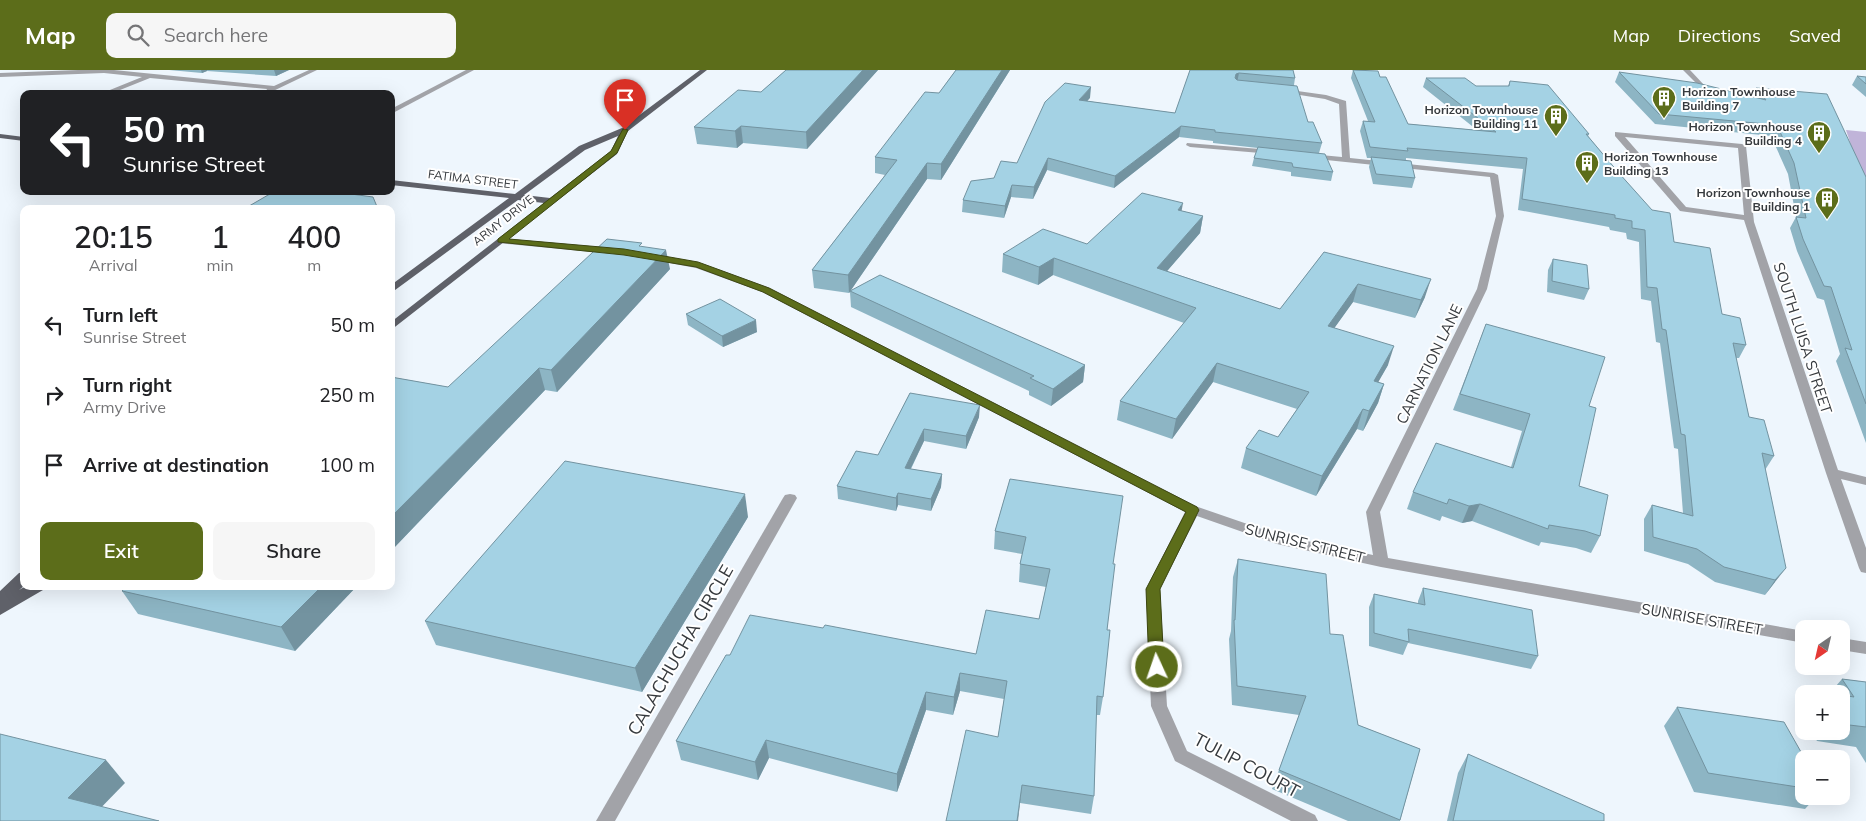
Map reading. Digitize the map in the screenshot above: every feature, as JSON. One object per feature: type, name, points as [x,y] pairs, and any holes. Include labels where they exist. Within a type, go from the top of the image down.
[{"type":"main road","name":"ARMY DRIVE","points":[[395,287],[582,148],[625,130],[704,70]]},
{"type":"main road","name":"ARMY DRIVE","points":[[395,324],[614,152],[625,130]]},
{"type":"main road","points":[[0,136],[20,138]]},
{"type":"main road","name":"FATIMA STREET","points":[[395,182],[552,201]]},
{"type":"main road","points":[[0,600],[20,581]]},
{"type":"main road","points":[[0,609],[31,590]]},
{"type":"street","points":[[271,90],[314,70]]},
{"type":"street","points":[[395,110],[471,70]]},
{"type":"street","points":[[1686,70],[1702,87]]},
{"type":"street","points":[[0,75],[104,72],[275,88]]},
{"type":"street","points":[[113,90],[149,76]]},
{"type":"street","points":[[1273,90],[1326,97],[1343,103],[1346,159],[1297,155]]},
{"type":"street","name":"SOUTH LUISA STREET","points":[[1748,215],[1683,209],[1618,134],[1742,146],[1748,215],[1832,472],[1866,568]]},
{"type":"street","points":[[1190,145],[1278,153]]},
{"type":"street","name":"CARNATION LANE","points":[[1346,159],[1494,175],[1500,216],[1482,289],[1373,512],[1381,562]]},
{"type":"street","points":[[501,241],[624,252]]},
{"type":"street","name":"SUNRISE STREET","points":[[642,255],[698,265],[766,290],[1193,510],[1277,539],[1381,562],[1795,635]]},
{"type":"street","points":[[1832,472],[1866,481]]},
{"type":"street","name":"CALACHUCHA CIRCLE","points":[[605,821],[790,498]]},
{"type":"street","name":"TULIP COURT","points":[[1193,510],[1153,589],[1158,706],[1181,756],[1309,821]]},
{"type":"street","points":[[1850,645],[1866,648]]},
{"type":"shaded area","points":[[1846,130],[1866,132],[1866,191]]},
{"type":"building","points":[[786,70],[863,70],[806,132],[741,126],[735,131],[694,127],[738,90],[761,92]]},
{"type":"building","points":[[956,70],[1002,70],[941,164],[927,163],[848,275],[812,270],[897,160],[875,157],[925,92],[939,93]]},
{"type":"building","points":[[1190,70],[1293,70],[1295,78],[1239,73],[1236,74],[1235,78],[1237,80],[1297,86],[1308,122],[1313,122],[1322,143],[1215,132],[1215,130],[1181,126],[1115,176],[1048,158],[1034,187],[1012,185],[1005,206],[963,200],[971,181],[994,178],[1001,161],[1017,163],[1045,102],[1065,83],[1091,87],[1079,100],[1175,113]]},
{"type":"building","points":[[1353,70],[1378,71],[1380,77],[1386,77],[1408,124],[1496,132],[1426,78],[1465,78],[1476,86],[1509,86],[1510,81],[1548,85],[1589,134],[1586,134],[1652,210],[1670,213],[1674,242],[1710,248],[1722,314],[1740,318],[1746,345],[1733,343],[1749,417],[1764,420],[1774,456],[1762,453],[1786,568],[1775,580],[1724,567],[1697,549],[1653,537],[1652,505],[1693,516],[1685,435],[1681,434],[1666,330],[1662,329],[1657,288],[1647,287],[1645,230],[1632,228],[1632,221],[1615,218],[1615,215],[1522,199],[1527,158],[1407,148],[1408,151],[1370,147],[1363,121],[1375,122]]},
{"type":"building","points":[[1619,72],[1697,83],[1766,100],[1756,88],[1827,94],[1866,177],[1866,404],[1845,348],[1852,350],[1831,287],[1824,286],[1803,239],[1796,217],[1806,218],[1794,163],[1777,125],[1659,114]]},
{"type":"building","points":[[1857,76],[1866,77],[1866,84]]},
{"type":"building","points":[[1258,147],[1325,154],[1333,172],[1293,167],[1292,163],[1254,158]]},
{"type":"building","points":[[1371,157],[1411,161],[1415,178],[1376,174]]},
{"type":"building","points":[[1142,193],[1183,203],[1178,210],[1203,216],[1157,268],[1280,309],[1324,252],[1431,279],[1421,300],[1358,284],[1328,326],[1394,346],[1374,381],[1384,384],[1369,411],[1363,409],[1322,476],[1246,448],[1259,430],[1278,437],[1309,392],[1217,363],[1176,419],[1120,401],[1196,308],[1054,258],[1039,267],[1003,254],[1043,229],[1087,244]]},
{"type":"building","points":[[268,195],[358,195],[373,197],[376,205],[251,205]]},
{"type":"building","points":[[607,239],[642,243],[639,246],[666,250],[551,370],[539,368],[395,513],[395,378],[448,387]]},
{"type":"building","points":[[1553,259],[1587,265],[1589,289],[1552,281]]},
{"type":"building","points":[[880,275],[1085,365],[1053,389],[1030,378],[1034,376],[850,291]]},
{"type":"building","points":[[720,299],[756,320],[722,336],[686,314]]},
{"type":"building","points":[[1486,324],[1605,357],[1589,406],[1596,408],[1579,486],[1608,495],[1600,536],[1585,531],[1549,525],[1548,529],[1480,504],[1469,506],[1449,499],[1447,504],[1413,492],[1436,443],[1513,468],[1530,414],[1460,394]]},
{"type":"building","points":[[910,393],[980,405],[966,436],[924,429],[905,468],[942,474],[931,499],[898,493],[896,498],[837,486],[856,451],[878,455]]},
{"type":"building","points":[[565,461],[745,494],[635,668],[425,621]]},
{"type":"building","points":[[1010,479],[1123,496],[1113,564],[1115,564],[1107,630],[1110,630],[1103,697],[1097,696],[1094,796],[1022,785],[1017,821],[946,821],[966,730],[998,737],[1007,681],[960,673],[954,697],[926,692],[897,774],[766,740],[755,762],[676,741],[726,655],[730,655],[750,615],[823,628],[825,625],[976,654],[986,610],[1039,619],[1050,569],[1020,564],[1026,537],[995,531]]},
{"type":"building","points":[[1238,559],[1326,574],[1330,634],[1343,635],[1358,725],[1420,749],[1400,820],[1279,770],[1306,696],[1237,686],[1234,620]]},
{"type":"building","points":[[1423,588],[1532,610],[1538,656],[1408,629],[1409,642],[1374,633],[1374,594],[1425,605]]},
{"type":"building","points":[[123,590],[318,590],[281,627]]},
{"type":"building","points":[[1842,679],[1866,682],[1866,727],[1850,725],[1850,696],[1854,697],[1850,691],[1850,685],[1846,685]]},
{"type":"building","points":[[1677,707],[1784,722],[1800,750],[1795,750],[1795,787],[1708,773]]},
{"type":"building","points":[[0,734],[106,760],[68,798],[159,821],[0,821]]},
{"type":"building","points":[[1468,754],[1604,814],[1604,821],[1453,821]]},
{"type":"place","name":"Horizon Townhouse Building 7","points":[[1664,119]]},
{"type":"place","name":"Horizon Townhouse Building 11","points":[[1556,137]]},
{"type":"place","name":"Horizon Townhouse Building 4","points":[[1819,154]]},
{"type":"place","name":"Horizon Townhouse Building 13","points":[[1587,184]]},
{"type":"place","name":"Horizon Townhouse Building 1","points":[[1827,220]]},
{"type":"route","points":[[625,130],[614,152],[501,241],[624,252],[698,265],[766,290],[1193,510],[1153,589],[1157,667]]}]
